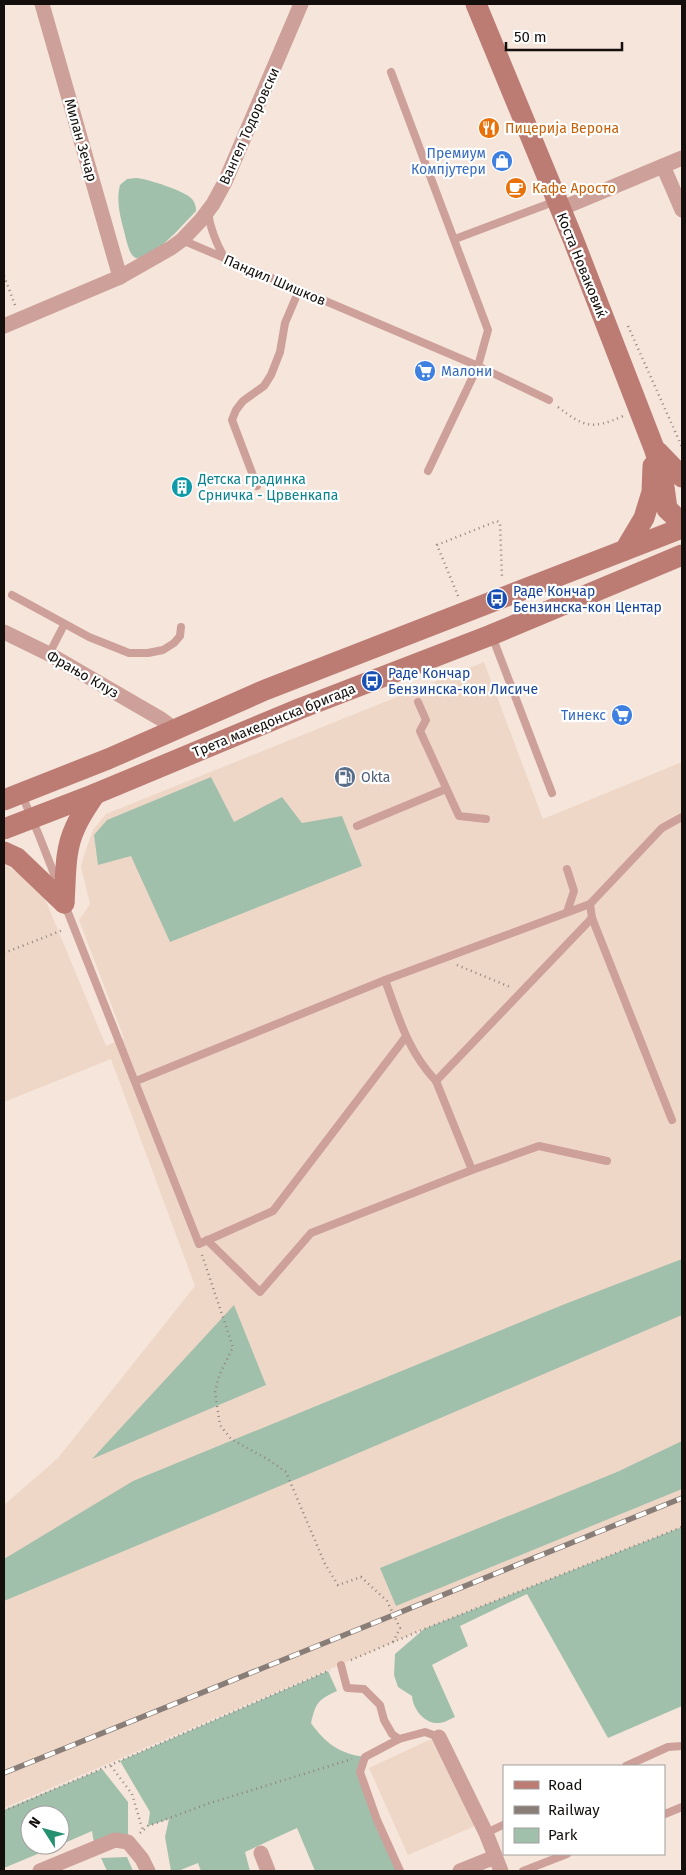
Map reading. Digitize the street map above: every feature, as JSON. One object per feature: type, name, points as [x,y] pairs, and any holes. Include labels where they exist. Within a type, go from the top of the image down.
[{"type":"street","name":"Милан Зечар","points":[[42,4],[120,277]]},
{"type":"street","name":"Вангел Тодоровски","points":[[182,240],[208,210],[225,182],[302,4]]},
{"type":"street","name":"Коста Новаковиќ","points":[[476,4],[654,448],[672,474],[682,504]]},
{"type":"street","points":[[558,205],[682,158]]},
{"type":"street","points":[[662,166],[682,210]]},
{"type":"street","points":[[4,326],[120,277],[156,258],[182,240]]},
{"type":"street","points":[[625,550],[644,518],[652,492],[654,448]]},
{"type":"street","name":"Коста Новаковиќ","points":[[672,474],[668,509],[682,523]]},
{"type":"street","name":"Трета македонска бригада","points":[[12,797],[168,724],[265,690],[682,528]]},
{"type":"street","name":"Трета македонска бригада","points":[[4,829],[95,794],[308,705],[491,635],[682,555]]},
{"type":"street","name":"Фрањо Клуз","points":[[6,635],[49,654],[168,724]]},
{"type":"street","points":[[64,902],[66,866],[72,836],[75,827],[95,794]]},
{"type":"street","points":[[4,852],[17,858],[64,902]]},
{"type":"street","points":[[439,1737],[486,1833],[498,1864],[460,1871]]},
{"type":"street","points":[[40,1871],[115,1840],[128,1842],[142,1859],[148,1871]]},
{"type":"street","points":[[261,1853],[268,1871]]},
{"type":"lane","points":[[391,72],[488,330],[478,366],[428,471]]},
{"type":"lane","points":[[454,239],[558,205]]},
{"type":"lane","points":[[208,210],[209,224],[225,259]]},
{"type":"lane","name":"Пандил Шишков","points":[[182,240],[478,366],[549,400]]},
{"type":"lane","points":[[258,486],[232,420],[236,410],[243,401],[264,386],[271,375],[280,352],[285,323],[299,290]]},
{"type":"lane","points":[[12,595],[64,625],[129,653],[148,653],[162,650],[174,643],[180,636],[181,627]]},
{"type":"lane","points":[[49,654],[64,625]]},
{"type":"lane","points":[[491,635],[552,793]]},
{"type":"lane","points":[[418,702],[426,720],[420,731],[459,816],[486,819]]},
{"type":"lane","points":[[357,826],[446,789]]},
{"type":"lane","points":[[12,797],[32,818],[136,1081],[203,1242],[260,1292],[311,1233],[472,1170],[539,1146],[607,1161]]},
{"type":"lane","points":[[136,1081],[440,958],[590,904],[662,828],[682,817]]},
{"type":"lane","points":[[567,869],[574,891],[567,912]]},
{"type":"lane","points":[[590,904],[592,918],[672,1120]]},
{"type":"lane","points":[[436,1081],[592,918]]},
{"type":"lane","points":[[385,980],[406,1038],[427,1071],[436,1081],[472,1170]]},
{"type":"lane","points":[[203,1242],[273,1211],[406,1038]]},
{"type":"lane","points":[[341,1665],[347,1688],[364,1689],[380,1705],[384,1720],[392,1734],[399,1739]]},
{"type":"lane","points":[[400,1871],[377,1820],[360,1772],[366,1757],[399,1739],[425,1732],[439,1737]]},
{"type":"lane","points":[[628,1765],[668,1747],[682,1746]]},
{"type":"lane","points":[[666,1814],[682,1807]]},
{"type":"lane","points":[[486,1833],[503,1825]]},
{"type":"lane","points":[[523,1871],[564,1855]]},
{"type":"path","points":[[4,276],[20,319]]},
{"type":"path","points":[[549,400],[576,421],[592,425],[606,424],[639,410]]},
{"type":"path","points":[[460,601],[438,546],[497,521],[500,523],[503,584]]},
{"type":"path","points":[[4,953],[74,926]]},
{"type":"path","points":[[440,958],[521,991]]},
{"type":"path","points":[[203,1242],[233,1347],[219,1376],[215,1392],[220,1426],[231,1439],[269,1460],[286,1472],[325,1564],[338,1585],[361,1577],[387,1602],[400,1628],[394,1642]]},
{"type":"path","points":[[128,1842],[148,1826],[207,1804],[346,1760],[366,1757]]},
{"type":"path","points":[[110,1765],[132,1794],[143,1831]]},
{"type":"shaded area","points":[[484,662],[543,819],[682,762],[682,1527],[424,1629],[4,1808],[4,1505],[58,1458],[195,1286],[111,1059],[4,1102],[4,864],[27,879],[43,894],[106,1046],[124,1038],[79,920],[90,904],[81,867],[84,855],[93,830],[106,814]]},
{"type":"shaded area","points":[[431,1739],[475,1826],[408,1855],[369,1768]]},
{"type":"green space","points":[[136,178],[182,192],[192,199],[196,211],[159,248],[143,258],[136,258],[131,254],[118,203],[120,185],[127,179]]},
{"type":"green space","points":[[211,777],[234,822],[282,797],[302,823],[342,816],[362,866],[170,942],[131,856],[98,865],[94,835],[107,820]]},
{"type":"green space","points":[[682,1259],[682,1315],[4,1601],[4,1559],[133,1481],[565,1304]]},
{"type":"green space","points":[[234,1305],[266,1385],[92,1459]]},
{"type":"green space","points":[[682,1441],[682,1489],[396,1606],[380,1568],[617,1472]]},
{"type":"green space","points":[[682,1527],[682,1706],[608,1738],[527,1594],[460,1626],[468,1646],[432,1665],[455,1717],[441,1723],[429,1721],[417,1711],[412,1696],[398,1687],[394,1675],[395,1654],[424,1629]]},
{"type":"green space","points":[[328,1671],[337,1691],[319,1702],[314,1710],[311,1723],[334,1746],[348,1753],[365,1757],[360,1772],[400,1871],[315,1871],[297,1828],[245,1852],[250,1871],[201,1871],[198,1863],[178,1871],[171,1871],[165,1837],[169,1819],[148,1826],[150,1812],[120,1761]]},
{"type":"green space","points":[[102,1769],[128,1802],[128,1842],[95,1849],[92,1831],[70,1841],[70,1805],[20,1805],[20,1855],[35,1855],[4,1868],[4,1810]]},
{"type":"green space","points":[[127,1857],[133,1871],[107,1871],[101,1858]]},
{"type":"railway","points":[[4,1773],[682,1498]]},
{"type":"place","name":"Пицерија Верона","points":[[489,128]]},
{"type":"place","name":"Премиум Компјутери","points":[[502,161]]},
{"type":"place","name":"Кафе Аросто","points":[[516,188]]},
{"type":"place","name":"Малони","points":[[425,371]]},
{"type":"place","name":"Детска градинка Срничка - Црвенкапа","points":[[182,487]]},
{"type":"place","name":"Раде Кончар Бензинска-кон Центар","points":[[497,599]]},
{"type":"place","name":"Раде Кончар Бензинска-кон Лисиче","points":[[372,681]]},
{"type":"place","name":"Тинекс","points":[[622,715]]},
{"type":"place","name":"Okta","points":[[345,777]]}]
